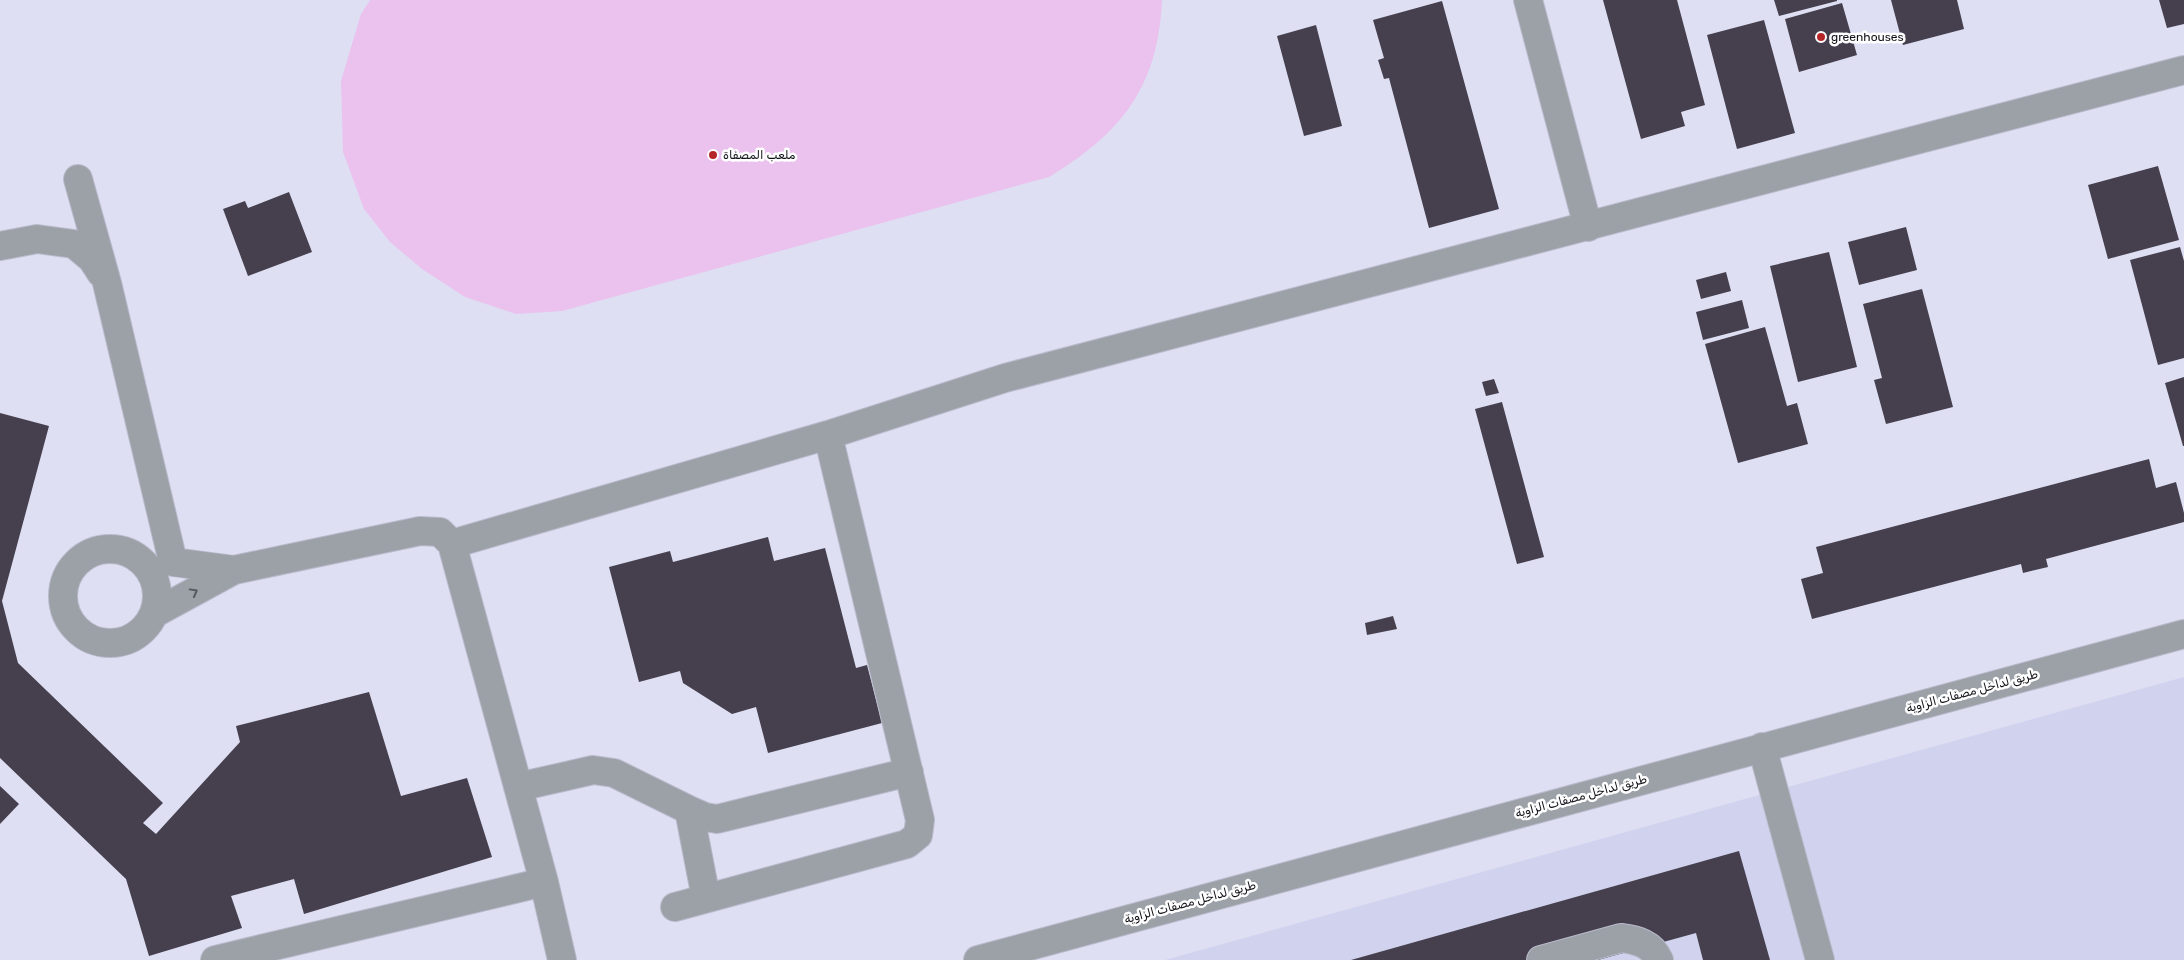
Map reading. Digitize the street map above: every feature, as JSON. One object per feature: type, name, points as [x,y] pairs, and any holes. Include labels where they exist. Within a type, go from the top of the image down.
[{"type":"street","points":[[1528,0],[1588,227]]},
{"type":"street","points":[[452,544],[828,435],[1005,378],[2184,70]]},
{"type":"street","points":[[78,178],[107,283],[173,562]]},
{"type":"street","points":[[0,246],[37,239],[74,244],[92,259],[107,283]]},
{"type":"street","points":[[675,907],[907,844],[918,834],[920,820],[828,435]]},
{"type":"street","points":[[155,613],[234,570],[420,531],[440,532],[452,544],[544,882],[562,960]]},
{"type":"street","points":[[128,552],[143,562],[154,577],[158,595],[155,613],[144,629],[129,640],[111,644],[93,640],[77,630],[67,615],[63,597],[66,578],[76,562],[92,552],[110,548],[128,552],[173,562],[234,570]]},
{"type":"street","name":"طريق لداخل مصفات الزاوية","points":[[978,960],[2184,634]]},
{"type":"street","points":[[1762,747],[1820,960]]},
{"type":"street","points":[[518,786],[593,770],[614,773],[689,810],[705,817],[717,819],[909,772]]},
{"type":"street","points":[[689,810],[706,898]]},
{"type":"street","points":[[215,960],[544,882]]},
{"type":"street","points":[[1541,960],[1621,938],[1634,939],[1646,945],[1656,954],[1658,960]]},
{"type":"shaded area","name":"ملعب المصفاة","points":[[370,0],[1162,0],[1159,31],[1153,59],[1131,105],[1115,125],[1096,143],[1049,177],[562,311],[516,314],[465,297],[422,269],[390,242],[364,209],[343,152],[341,81],[361,14]]},
{"type":"shaded area","points":[[2184,677],[2184,960],[1165,960]]},
{"type":"building","points":[[1603,0],[1677,0],[1705,105],[1681,112],[1685,126],[1641,139]]},
{"type":"building","points":[[1774,0],[1837,0],[1837,1],[1779,16]]},
{"type":"building","points":[[1891,0],[1957,0],[1964,29],[1903,45]]},
{"type":"building","points":[[2159,0],[2184,0],[2184,24],[2167,28]]},
{"type":"building","points":[[1442,1],[1499,209],[1429,228],[1389,78],[1384,79],[1378,60],[1384,58],[1373,20]]},
{"type":"building","name":"greenhouses","points":[[1842,3],[1857,55],[1799,72],[1785,19]]},
{"type":"building","points":[[1764,20],[1795,133],[1737,149],[1707,35]]},
{"type":"building","points":[[1316,25],[1342,126],[1304,136],[1277,36]]},
{"type":"building","points":[[2158,166],[2179,240],[2108,259],[2088,185]]},
{"type":"building","points":[[289,192],[312,252],[248,276],[223,209],[245,201],[248,208]]},
{"type":"building","points":[[1906,227],[1917,270],[1859,285],[1848,242]]},
{"type":"building","points":[[2180,247],[2184,261],[2184,358],[2158,365],[2130,260]]},
{"type":"building","points":[[1829,252],[1857,367],[1798,382],[1770,266]]},
{"type":"building","points":[[1726,272],[1731,291],[1701,299],[1696,280]]},
{"type":"building","points":[[1922,289],[1953,407],[1886,424],[1874,380],[1882,378],[1863,304]]},
{"type":"building","points":[[1742,300],[1749,328],[1703,340],[1696,312]]},
{"type":"building","points":[[1765,327],[1787,406],[1797,403],[1808,444],[1738,463],[1705,344]]},
{"type":"building","points":[[2184,377],[2184,446],[2183,446],[2165,383]]},
{"type":"building","points":[[1494,379],[1499,393],[1486,396],[1482,382]]},
{"type":"building","points":[[1502,402],[1544,557],[1517,564],[1475,409]]},
{"type":"building","points":[[0,413],[49,426],[2,601],[18,663],[163,803],[143,823],[156,834],[240,742],[236,726],[369,692],[401,796],[467,778],[492,857],[304,914],[294,879],[231,896],[242,928],[149,956],[126,879],[0,758]]},
{"type":"building","points":[[2149,459],[2156,488],[2176,482],[2184,513],[2184,522],[2046,559],[2048,567],[2023,573],[2021,564],[1812,619],[1801,579],[1823,573],[1816,547]]},
{"type":"building","points":[[768,537],[774,561],[825,548],[856,668],[867,665],[882,723],[768,753],[756,707],[732,714],[683,683],[680,671],[639,682],[609,567],[670,551],[673,562]]},
{"type":"building","points":[[1393,616],[1397,629],[1367,635],[1365,623]]},
{"type":"building","points":[[0,786],[19,804],[0,824]]},
{"type":"building","points":[[1739,851],[1770,960],[1703,960],[1696,933],[1598,960],[1351,960]]},
{"type":"place","name":"greenhouses","points":[[1821,37]]},
{"type":"place","name":"ملعب المصفاة","points":[[713,155]]}]
